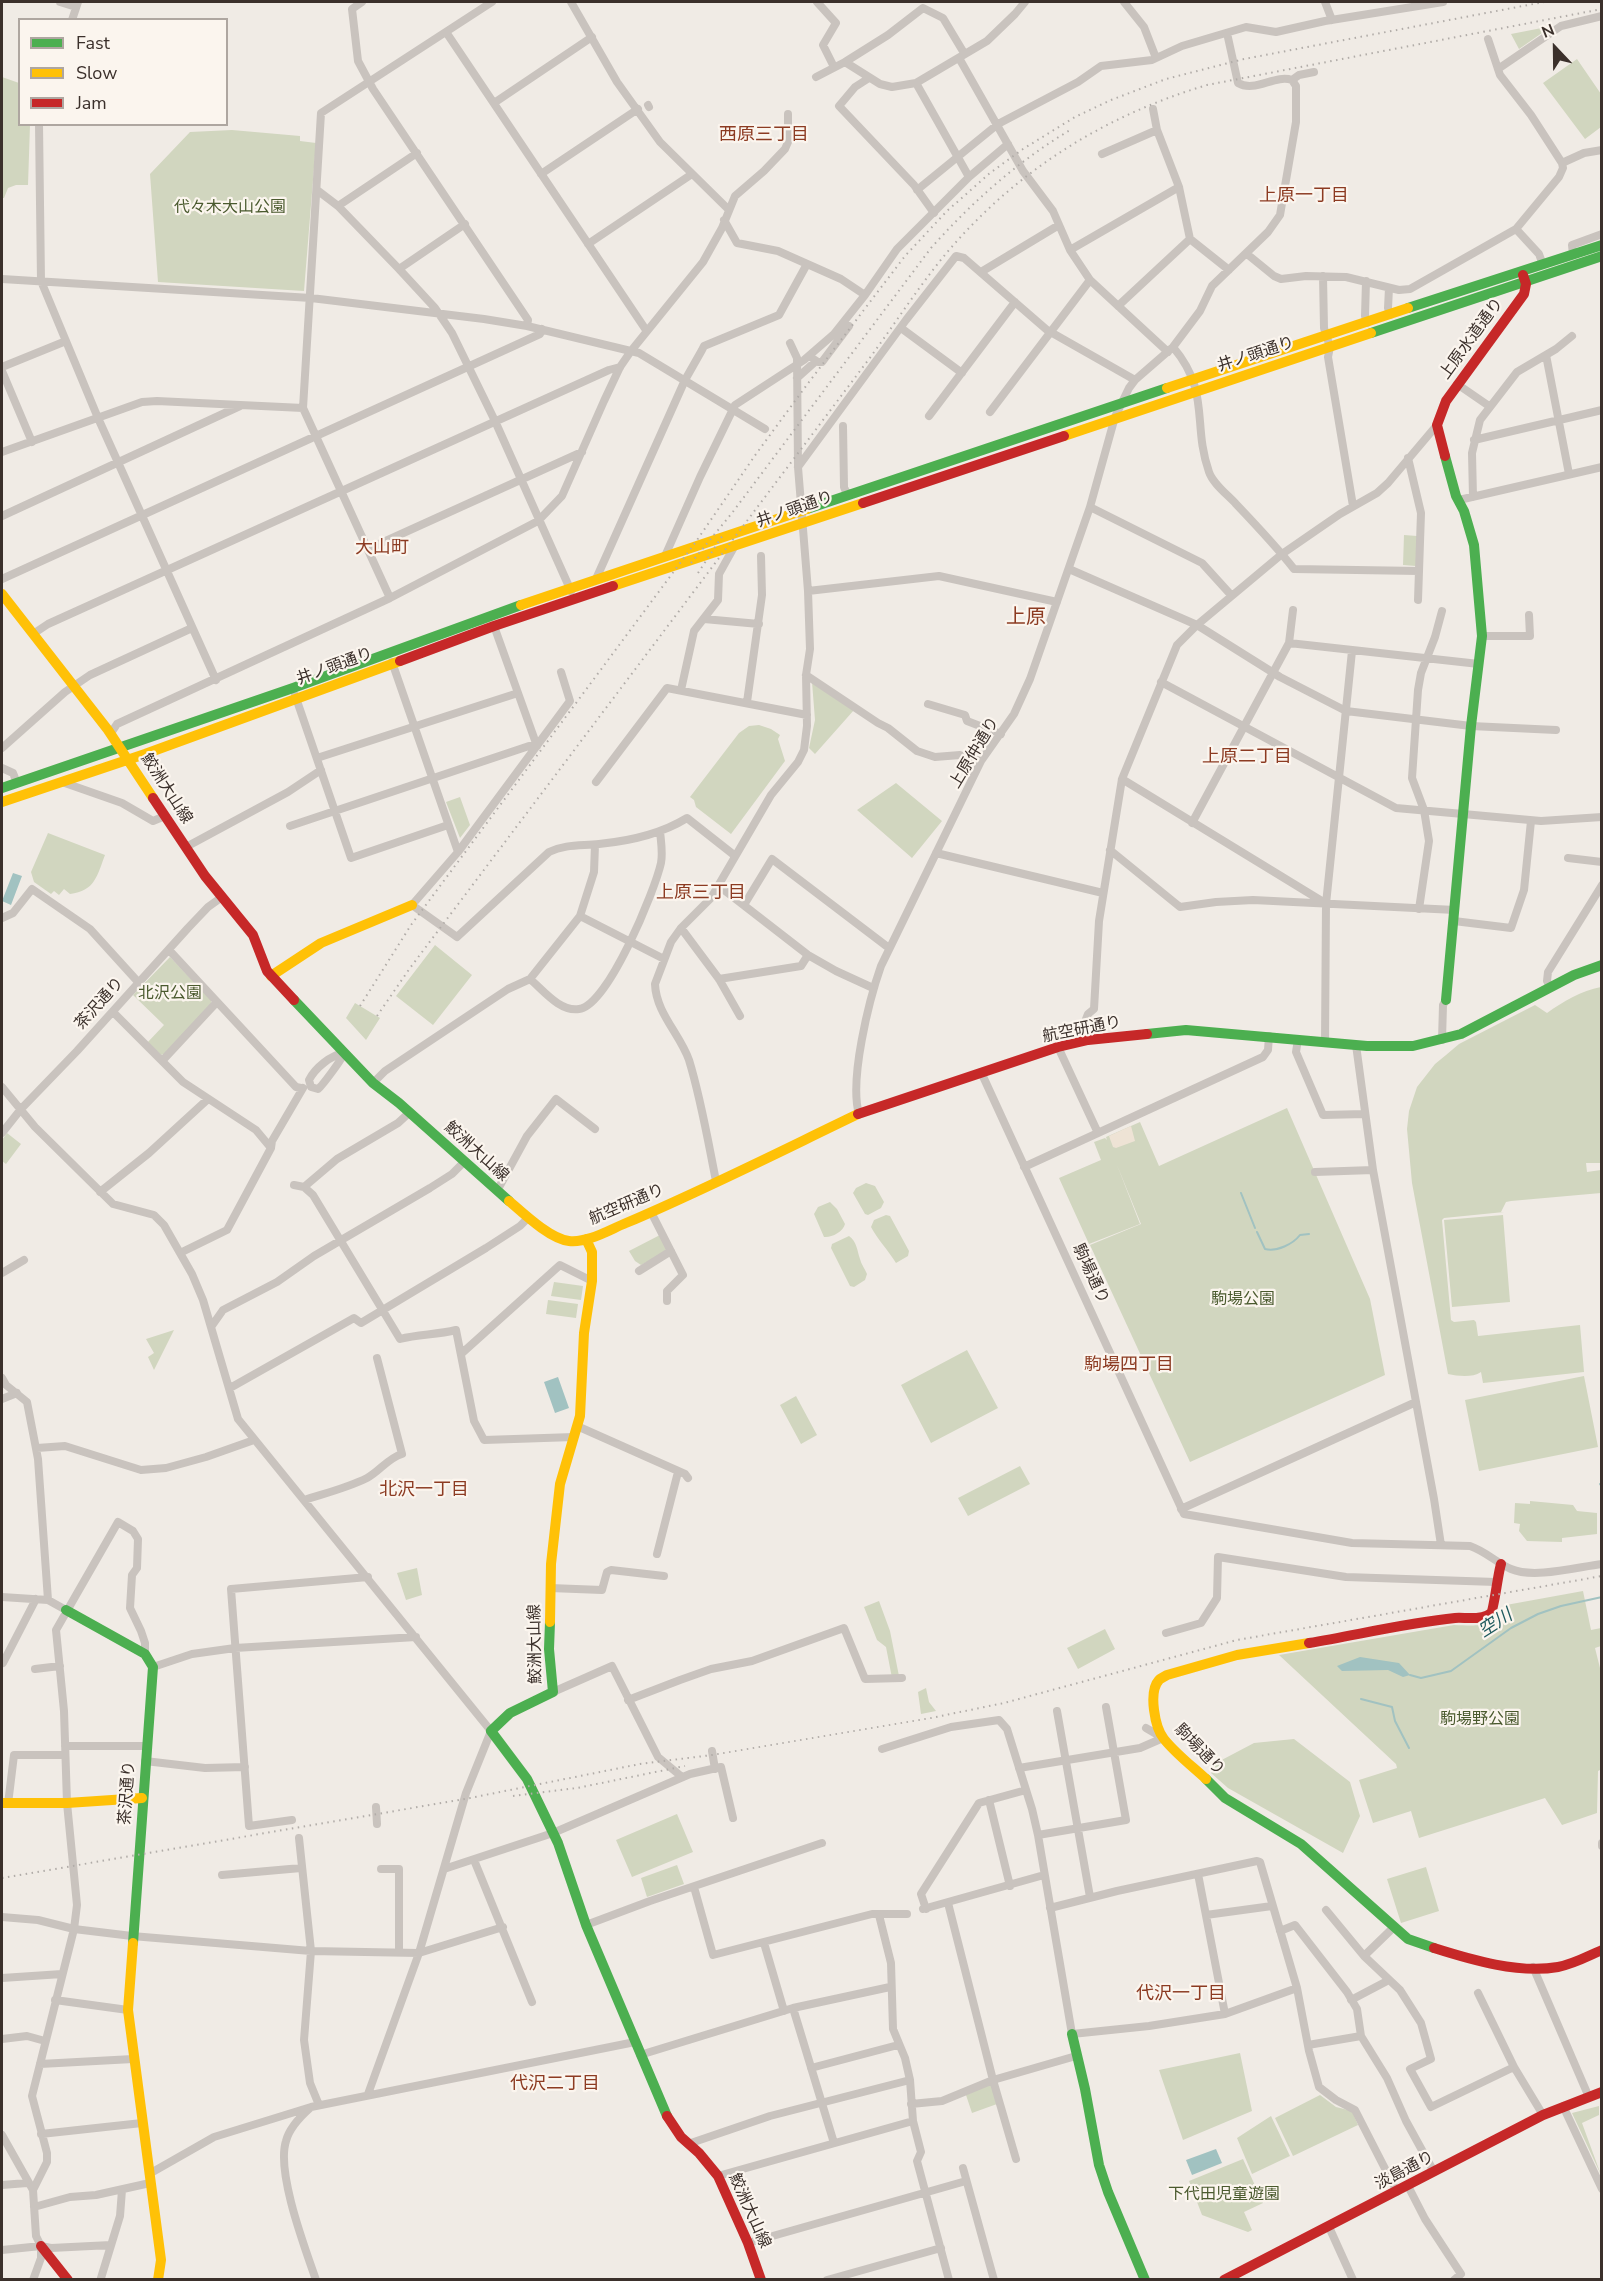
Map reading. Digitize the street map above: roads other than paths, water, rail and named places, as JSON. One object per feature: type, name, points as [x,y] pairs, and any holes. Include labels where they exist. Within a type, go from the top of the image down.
[{"type":"main road","name":"井ノ頭通り","points":[[2,802],[128,759],[491,615],[734,547],[1197,391],[1328,341],[1524,276],[1544,265],[1602,245]]},
{"type":"main road","name":"井ノ頭通り","points":[[2,788],[120,747],[392,662],[494,626],[572,593],[596,579],[1193,379],[1328,341],[1390,315],[1602,255]]},
{"type":"main road","name":"上原水道通り","points":[[1437,425],[1446,401],[1457,384],[1524,294],[1524,276]]},
{"type":"main road","points":[[1437,425],[1474,545],[1482,636],[1471,726],[1446,1000]]},
{"type":"main road","name":"鮫洲大山線","points":[[2,594],[111,734],[186,848],[255,939],[264,967],[272,976],[373,1083],[410,1112],[528,1218],[562,1239],[571,1241],[586,1239],[592,1252],[592,1281],[584,1333],[576,1431],[559,1492],[550,1588],[549,1649],[553,1692],[506,1716],[493,1726],[491,1731],[527,1779],[538,1800],[553,1833],[586,1925],[668,2116],[688,2144],[699,2153],[718,2176],[748,2243],[761,2280]]},
{"type":"main road","points":[[272,976],[297,956],[328,938],[412,905]]},
{"type":"main road","name":"航空研通り","points":[[586,1239],[651,1212],[859,1114],[981,1071],[1058,1047],[1077,1042],[1186,1030],[1356,1045],[1413,1046],[1461,1034],[1574,975],[1602,965]]},
{"type":"main road","name":"駒場通り","points":[[1501,1564],[1496,1582],[1494,1606],[1491,1613],[1485,1617],[1455,1618],[1237,1655],[1167,1675],[1159,1680],[1154,1694],[1158,1726],[1163,1738],[1224,1798],[1300,1844],[1408,1939],[1430,1948],[1490,1961],[1533,1967],[1559,1967],[1602,1950]]},
{"type":"main road","points":[[66,1610],[145,1654],[153,1667]]},
{"type":"main road","name":"茶沢通り","points":[[153,1667],[128,2010],[161,2260],[158,2280]]},
{"type":"main road","points":[[5,1803],[67,1803],[142,1798]]},
{"type":"main road","points":[[1072,2034],[1099,2165],[1145,2280]]},
{"type":"main road","name":"淡島通り","points":[[1224,2280],[1543,2115],[1588,2095],[1602,2092]]},
{"type":"main road","points":[[41,2246],[68,2280]]},
{"type":"street","points":[[60,2],[77,4]]},
{"type":"street","points":[[362,2],[352,9],[358,61],[370,83],[528,320],[527,326]]},
{"type":"street","points":[[390,598],[303,408],[321,113],[370,83],[490,2]]},
{"type":"street","points":[[571,2],[617,82],[660,141],[728,209]]},
{"type":"street","points":[[817,2],[836,23],[823,45],[834,67]]},
{"type":"street","points":[[845,62],[880,84],[892,87],[916,83],[994,35],[1025,2]]},
{"type":"street","points":[[1124,2],[1143,27],[1156,58]]},
{"type":"street","points":[[1325,2],[1332,20]]},
{"type":"street","points":[[917,190],[998,124],[1078,82],[1101,66],[1156,58],[1182,46],[1246,27],[1276,32],[1332,20],[1443,2]]},
{"type":"street","points":[[816,77],[888,35],[920,5],[943,18],[1008,144],[1029,180],[1053,211],[1070,250],[1090,280],[1186,362],[1197,391],[1202,441],[1209,473],[1294,569],[1419,571]]},
{"type":"street","points":[[1498,69],[1561,26],[1602,16]]},
{"type":"street","points":[[446,32],[646,330]]},
{"type":"street","points":[[1227,33],[1237,81],[1241,86],[1248,87],[1285,78],[1292,80],[1299,75],[1314,72]]},
{"type":"street","points":[[494,103],[592,37]]},
{"type":"street","points":[[1247,254],[1281,279],[1346,277],[1400,290],[1420,285],[1516,229],[1559,177],[1563,168],[1531,115],[1500,75],[1488,39]]},
{"type":"street","points":[[869,78],[855,87],[839,106],[917,190],[934,213]]},
{"type":"street","name":"上原仲通り","points":[[859,1114],[856,1084],[873,988],[889,948],[981,761],[1014,714],[1030,679],[1090,507],[1115,417],[1121,404],[1135,380],[1171,349],[1200,311],[1212,286],[1247,254],[1268,232],[1280,215],[1296,122],[1296,86],[1292,80]]},
{"type":"street","points":[[916,83],[969,177]]},
{"type":"street","points":[[541,174],[638,109]]},
{"type":"street","points":[[1154,109],[1157,130],[1179,187],[1190,239],[1229,270]]},
{"type":"street","points":[[111,734],[117,724],[390,598],[538,521],[562,496],[620,367],[646,330],[703,262],[735,196],[785,149],[788,142],[788,114]]},
{"type":"street","points":[[39,126],[41,281],[98,418],[216,680]]},
{"type":"street","points":[[1102,154],[1157,130]]},
{"type":"street","points":[[797,378],[844,323],[897,249],[969,177],[1008,144]]},
{"type":"street","points":[[1562,163],[1584,153],[1602,150]]},
{"type":"street","points":[[338,206],[417,153]]},
{"type":"street","points":[[588,244],[692,174]]},
{"type":"street","points":[[1070,250],[1179,187]]},
{"type":"street","points":[[317,190],[338,206],[399,269],[438,313],[452,333],[495,421],[572,593]]},
{"type":"street","points":[[724,220],[737,243],[778,250],[841,279],[865,295]]},
{"type":"street","points":[[399,269],[465,224]]},
{"type":"street","points":[[981,272],[1059,225]]},
{"type":"street","points":[[1516,229],[1539,254],[1544,265]]},
{"type":"street","points":[[1574,254],[1572,245],[1602,234]]},
{"type":"street","points":[[1118,306],[1190,239]]},
{"type":"street","points":[[798,467],[954,258],[959,256],[1050,331],[1135,380]]},
{"type":"street","points":[[596,579],[686,380],[705,346],[779,315],[807,264]]},
{"type":"street","points":[[1323,276],[1324,328],[1328,341],[1328,357],[1353,506]]},
{"type":"street","points":[[2,279],[311,298],[527,326],[645,356],[765,429]]},
{"type":"street","points":[[990,412],[1090,280]]},
{"type":"street","points":[[1366,281],[1365,316],[1367,323]]},
{"type":"street","points":[[1389,288],[1390,315]]},
{"type":"street","points":[[929,416],[1015,302]]},
{"type":"street","points":[[665,556],[732,409],[739,402],[797,365],[813,358],[822,362],[849,326]]},
{"type":"street","points":[[902,328],[962,373]]},
{"type":"street","points":[[2,579],[540,334],[542,329]]},
{"type":"street","points":[[1473,497],[1471,469],[1474,440],[1480,420],[1517,372],[1572,336]]},
{"type":"street","points":[[32,442],[2,369],[66,341]]},
{"type":"street","points":[[717,1181],[688,1057],[663,1013],[655,984],[671,942],[681,928],[711,898],[771,795],[798,762],[804,750],[807,715],[806,675],[810,649],[808,591],[798,467],[797,358],[790,343]]},
{"type":"street","points":[[1545,355],[1569,474]]},
{"type":"street","points":[[33,634],[48,624],[167,572],[495,421],[620,367]]},
{"type":"street","points":[[1457,384],[1490,406]]},
{"type":"street","points":[[2,452],[142,402],[303,408]]},
{"type":"street","points":[[2,516],[242,405]]},
{"type":"street","points":[[1474,440],[1602,410]]},
{"type":"street","points":[[1077,1042],[1088,1014],[1094,1009],[1103,893],[1122,779],[1177,645],[1231,595],[1282,554],[1353,506],[1377,493],[1437,425]]},
{"type":"street","points":[[843,426],[844,488],[851,494]]},
{"type":"street","points":[[368,549],[582,452]]},
{"type":"street","points":[[1408,458],[1421,513],[1418,600]]},
{"type":"street","points":[[1459,500],[1602,467]]},
{"type":"street","points":[[1090,507],[1202,563],[1231,595]]},
{"type":"street","points":[[681,690],[694,631],[718,600],[718,574],[734,547]]},
{"type":"street","points":[[747,702],[762,595],[761,556]]},
{"type":"street","points":[[1069,569],[1197,625],[1273,672],[1346,711],[1471,726],[1556,730]]},
{"type":"street","points":[[808,591],[939,576],[1057,602]]},
{"type":"street","points":[[1192,823],[1289,643],[1293,610]]},
{"type":"street","points":[[1419,909],[1429,841],[1424,810],[1412,777],[1419,682],[1442,611]]},
{"type":"street","points":[[1482,636],[1530,636],[1529,615]]},
{"type":"street","points":[[704,619],[759,624]]},
{"type":"street","points":[[494,626],[537,746]]},
{"type":"street","points":[[2,748],[74,685],[90,675],[192,628]]},
{"type":"street","points":[[1289,643],[1479,664]]},
{"type":"street","points":[[1325,1042],[1326,904],[1352,651]]},
{"type":"street","points":[[392,662],[458,852]]},
{"type":"street","points":[[561,672],[570,701],[458,852],[412,905],[457,937],[549,852],[559,847],[620,842],[660,831],[687,818],[734,855]]},
{"type":"street","points":[[806,675],[888,728],[917,751],[935,757],[960,755],[981,761]]},
{"type":"street","points":[[1161,682],[1396,808],[1531,821],[1602,817]]},
{"type":"street","points":[[596,782],[667,688],[807,715]]},
{"type":"street","points":[[294,692],[351,858],[448,825]]},
{"type":"street","points":[[317,758],[518,693]]},
{"type":"street","points":[[928,704],[965,715],[967,722],[1000,734]]},
{"type":"street","points":[[290,826],[528,746],[537,746]]},
{"type":"street","points":[[2,768],[13,773],[16,783]]},
{"type":"street","points":[[186,848],[288,792],[321,770]]},
{"type":"street","points":[[1122,779],[1326,904]]},
{"type":"street","points":[[62,782],[122,803],[153,821],[165,816]]},
{"type":"street","points":[[1110,850],[1180,908],[1216,902],[1253,900],[1419,909],[1511,928],[1524,890],[1531,821]]},
{"type":"street","points":[[530,979],[563,1007],[583,1009],[593,1002],[631,941],[645,912],[661,860],[660,831]]},
{"type":"street","points":[[373,1083],[385,1071],[508,989],[530,979],[580,916],[594,872],[596,845]]},
{"type":"street","points":[[936,853],[1103,893]]},
{"type":"street","points":[[1568,858],[1602,862]]},
{"type":"street","points":[[744,905],[772,859],[889,948]]},
{"type":"street","points":[[719,886],[808,955],[873,988]]},
{"type":"street","points":[[1550,987],[1547,981],[1548,972],[1601,886]]},
{"type":"street","points":[[2,918],[13,914],[32,890],[90,930],[139,983]]},
{"type":"street","name":"茶沢通り","points":[[2,1132],[208,907],[222,897]]},
{"type":"street","points":[[580,916],[664,959]]},
{"type":"street","points":[[681,928],[719,980],[740,1016]]},
{"type":"street","points":[[169,950],[296,1087],[310,1085]]},
{"type":"street","points":[[719,980],[801,966],[808,955]]},
{"type":"street","points":[[1442,1040],[1443,1005],[1446,1000]]},
{"type":"street","points":[[163,1060],[216,1003]]},
{"type":"street","points":[[113,1012],[183,1082],[256,1130],[271,1148]]},
{"type":"street","points":[[1024,1167],[1263,1058],[1268,1050],[1269,1036]]},
{"type":"street","points":[[1298,1039],[1296,1052],[1323,1115],[1365,1114]]},
{"type":"street","points":[[1356,1045],[1372,1170],[1441,1545]]},
{"type":"street","points":[[1058,1047],[1098,1133]]},
{"type":"street","points":[[344,1053],[343,1060],[329,1074],[320,1089],[313,1089],[310,1085],[310,1078],[320,1065],[337,1054],[344,1053]]},
{"type":"street","points":[[320,1065],[329,1074]]},
{"type":"street","name":"駒場通り","points":[[981,1071],[1181,1509]]},
{"type":"street","points":[[2,1087],[34,1127],[112,1204],[154,1215],[164,1225],[203,1300],[238,1419],[368,1576],[491,1731],[466,1793],[419,1953],[368,2094]]},
{"type":"street","points":[[180,1253],[227,1230],[301,1088]]},
{"type":"street","points":[[100,1192],[149,1153],[208,1099]]},
{"type":"street","points":[[497,1191],[527,1136],[556,1099],[595,1130]]},
{"type":"street","points":[[304,1187],[337,1159],[398,1123],[410,1112]]},
{"type":"street","points":[[211,1326],[223,1310],[277,1282],[314,1256],[452,1174],[464,1162]]},
{"type":"street","points":[[1315,1172],[1372,1170]]},
{"type":"street","points":[[294,1185],[304,1187],[313,1195],[400,1339],[456,1330],[474,1421],[484,1440],[576,1431],[688,1478]]},
{"type":"street","points":[[651,1212],[683,1277],[667,1291],[667,1301]]},
{"type":"street","points":[[230,1388],[354,1318],[361,1323],[486,1248],[520,1226],[528,1218]]},
{"type":"street","points":[[639,1271],[671,1251]]},
{"type":"street","points":[[2,1273],[24,1260]]},
{"type":"street","points":[[461,1354],[560,1265],[592,1281]]},
{"type":"street","points":[[304,1500],[341,1489],[369,1477],[402,1454],[377,1358]]},
{"type":"street","points":[[2,1378],[6,1385],[27,1402],[37,1448],[48,1600]]},
{"type":"street","points":[[2,1399],[17,1393]]},
{"type":"street","points":[[1416,1402],[1181,1509],[1189,1516],[1352,1543],[1470,1546],[1478,1548],[1501,1564],[1522,1573],[1602,1564]]},
{"type":"street","points":[[37,1448],[65,1446],[141,1470],[166,1467],[206,1457],[254,1440]]},
{"type":"street","points":[[657,1554],[678,1472]]},
{"type":"street","points":[[30,2186],[47,2162],[47,2153],[32,2096],[74,1929],[77,1905],[67,1803],[56,1630],[118,1522],[133,1531],[138,1539],[137,1568],[132,1575],[130,1608],[145,1643],[145,1654]]},
{"type":"street","points":[[1166,1633],[1201,1623],[1217,1598],[1218,1557],[1346,1577],[1496,1582]]},
{"type":"street","points":[[550,1588],[603,1590],[607,1572],[611,1570],[664,1576]]},
{"type":"street","points":[[292,1820],[249,1826],[231,1589],[368,1576]]},
{"type":"street","points":[[2,1597],[48,1600],[66,1610]]},
{"type":"street","points":[[3,1662],[36,1599]]},
{"type":"street","points":[[628,1700],[711,1669],[752,1661],[844,1628],[865,1679],[902,1678]]},
{"type":"street","points":[[153,1667],[192,1654],[235,1648],[416,1637]]},
{"type":"street","points":[[35,1669],[60,1666]]},
{"type":"street","points":[[553,1692],[612,1666],[658,1757],[682,1777]]},
{"type":"street","points":[[1038,1835],[1126,1820],[1106,1707]]},
{"type":"street","points":[[1057,1711],[1090,1897]]},
{"type":"street","points":[[882,1749],[951,1727],[999,1720],[1007,1729],[1038,1835],[1072,2034],[1149,2026],[1225,2014],[1297,1988]]},
{"type":"street","points":[[1146,1728],[1163,1738]]},
{"type":"street","points":[[1019,1768],[1140,1748],[1163,1738]]},
{"type":"street","points":[[5,1803],[14,1755],[147,1746]]},
{"type":"street","points":[[712,1751],[715,1769]]},
{"type":"street","points":[[145,1761],[205,1768],[245,1767]]},
{"type":"street","points":[[444,1869],[553,1833],[682,1777],[721,1767],[733,1818]]},
{"type":"street","points":[[1026,1790],[979,1803],[921,1894],[925,1909],[1044,1875]]},
{"type":"street","points":[[989,1800],[1010,1886]]},
{"type":"street","points":[[376,1808],[377,1824]]},
{"type":"street","points":[[299,1838],[311,1951],[304,2040],[315,2106]]},
{"type":"street","points":[[586,1925],[822,1843]]},
{"type":"street","points":[[474,1860],[532,2002]]},
{"type":"street","points":[[1050,1908],[1077,1903],[1090,1897],[1260,1862],[1297,1988],[1319,2087],[1336,2100],[1355,2109],[1397,2192]]},
{"type":"street","points":[[222,1875],[301,1868]]},
{"type":"street","points":[[381,1869],[399,1869],[399,1952]]},
{"type":"street","points":[[1198,1874],[1225,2014]]},
{"type":"street","points":[[694,1887],[713,1955],[873,1914],[907,1914]]},
{"type":"street","points":[[948,1903],[993,2080],[1016,2159]]},
{"type":"street","points":[[1206,1915],[1272,1906]]},
{"type":"street","points":[[1326,1910],[1364,1956],[1400,1990],[1421,2023],[1431,2059],[1410,2069],[1431,2107],[1514,2067]]},
{"type":"street","points":[[879,1914],[891,1963],[893,2029],[905,2058],[910,2080],[913,2121],[921,2152],[917,2160],[949,2280]]},
{"type":"street","points":[[2,1917],[38,1920],[74,1929],[132,1936],[311,1951],[419,1953],[502,1927]]},
{"type":"street","points":[[1280,1931],[1295,1925],[1357,2009],[1361,2036],[1387,2078],[1406,2121],[1434,2172]]},
{"type":"street","points":[[1364,1956],[1394,1928]]},
{"type":"street","points":[[764,1943],[811,2068],[834,2143]]},
{"type":"street","points":[[1533,1967],[1588,2095]]},
{"type":"street","points":[[2,1978],[62,1974]]},
{"type":"street","points":[[1351,2000],[1389,1980]]},
{"type":"street","points":[[640,2055],[789,2010],[890,1987]]},
{"type":"street","points":[[1478,1993],[1514,2067],[1543,2115]]},
{"type":"street","points":[[55,2000],[128,2010]]},
{"type":"street","points":[[2,2040],[27,2036],[45,2041]]},
{"type":"street","points":[[1308,2045],[1361,2036]]},
{"type":"street","points":[[34,2207],[70,2197],[122,2190],[150,2179],[214,2137],[315,2106],[635,2042]]},
{"type":"street","points":[[811,2068],[898,2045]]},
{"type":"street","points":[[911,2104],[942,2101],[993,2080],[1076,2056]]},
{"type":"street","points":[[40,2064],[133,2059]]},
{"type":"street","points":[[688,2144],[770,2116],[910,2080]]},
{"type":"street","points":[[315,2106],[292,2129],[286,2140],[284,2159],[294,2211],[316,2280]]},
{"type":"street","points":[[1563,2106],[1602,2189]]},
{"type":"street","points":[[718,2176],[913,2121]]},
{"type":"street","points":[[41,2134],[142,2123]]},
{"type":"street","points":[[2,2135],[30,2186],[36,2236],[41,2246],[41,2258],[33,2280]]},
{"type":"street","points":[[963,2168],[994,2280]]},
{"type":"street","points":[[748,2243],[966,2181]]},
{"type":"street","points":[[2,2185],[30,2186]]},
{"type":"street","points":[[1408,2186],[1425,2219],[1461,2274],[1455,2280]]},
{"type":"street","points":[[103,2279],[120,2216],[122,2190]]},
{"type":"street","points":[[1329,2227],[1353,2280]]},
{"type":"street","points":[[2,2250],[41,2246],[51,2248],[111,2245]]},
{"type":"street","points":[[827,2280],[941,2248]]},
{"type":"water","points":[[13,873],[22,876],[11,905],[2,901]]},
{"type":"water","points":[[558,1377],[569,1408],[555,1413],[544,1382]]},
{"type":"water","points":[[1360,1657],[1399,1663],[1410,1675],[1403,1677],[1388,1670],[1342,1671],[1337,1666]]},
{"type":"water","points":[[1216,2149],[1222,2163],[1192,2175],[1186,2160]]},
{"type":"waterway","points":[[1241,1193],[1255,1228]]},
{"type":"waterway","points":[[1257,1232],[1265,1249],[1270,1250],[1284,1246],[1300,1235],[1309,1234]]},
{"type":"waterway","name":"空川","points":[[1410,1675],[1421,1678],[1451,1671],[1511,1628],[1538,1614],[1561,1606],[1602,1597]]},
{"type":"waterway","points":[[1361,1699],[1392,1707],[1395,1721],[1409,1748]]},
{"type":"railway","points":[[360,1006],[411,925],[695,543],[809,382],[905,256],[947,211],[990,173],[1023,149],[1075,117],[1111,100],[1166,79],[1244,59],[1544,2]]},
{"type":"railway","points":[[377,1016],[410,968],[869,359],[934,269],[971,226],[1000,198],[1031,173],[1097,131],[1132,113],[1207,85],[1602,9]]},
{"type":"railway","points":[[691,563],[732,513],[931,248],[996,184],[1032,155],[1070,130]]},
{"type":"railway","points":[[698,573],[723,535]]},
{"type":"railway","points":[[2,1878],[465,1799],[640,1764],[712,1755],[931,1718],[1004,1703],[1237,1640],[1602,1576]]},
{"type":"railway","points":[[513,1796],[577,1788],[685,1766]]},
{"type":"district","name":"西原三丁目","points":[[764,136]]},
{"type":"district","name":"上原一丁目","points":[[1304,197]]},
{"type":"district","name":"大山町","points":[[382,549]]},
{"type":"district","name":"上原","points":[[1026,618]]},
{"type":"district","name":"上原二丁目","points":[[1247,758]]},
{"type":"district","name":"上原三丁目","points":[[701,894]]},
{"type":"district","name":"駒場四丁目","points":[[1129,1366]]},
{"type":"district","name":"北沢一丁目","points":[[424,1491]]},
{"type":"district","name":"代沢一丁目","points":[[1181,1995]]},
{"type":"district","name":"代沢二丁目","points":[[555,2085]]},
{"type":"park label","name":"代々木大山公園","points":[[230,208]]},
{"type":"park label","name":"北沢公園","points":[[170,994]]},
{"type":"park label","name":"駒場公園","points":[[1243,1300]]},
{"type":"park label","name":"駒場野公園","points":[[1480,1720]]},
{"type":"park label","name":"下代田児童遊園","points":[[1224,2195]]}]
